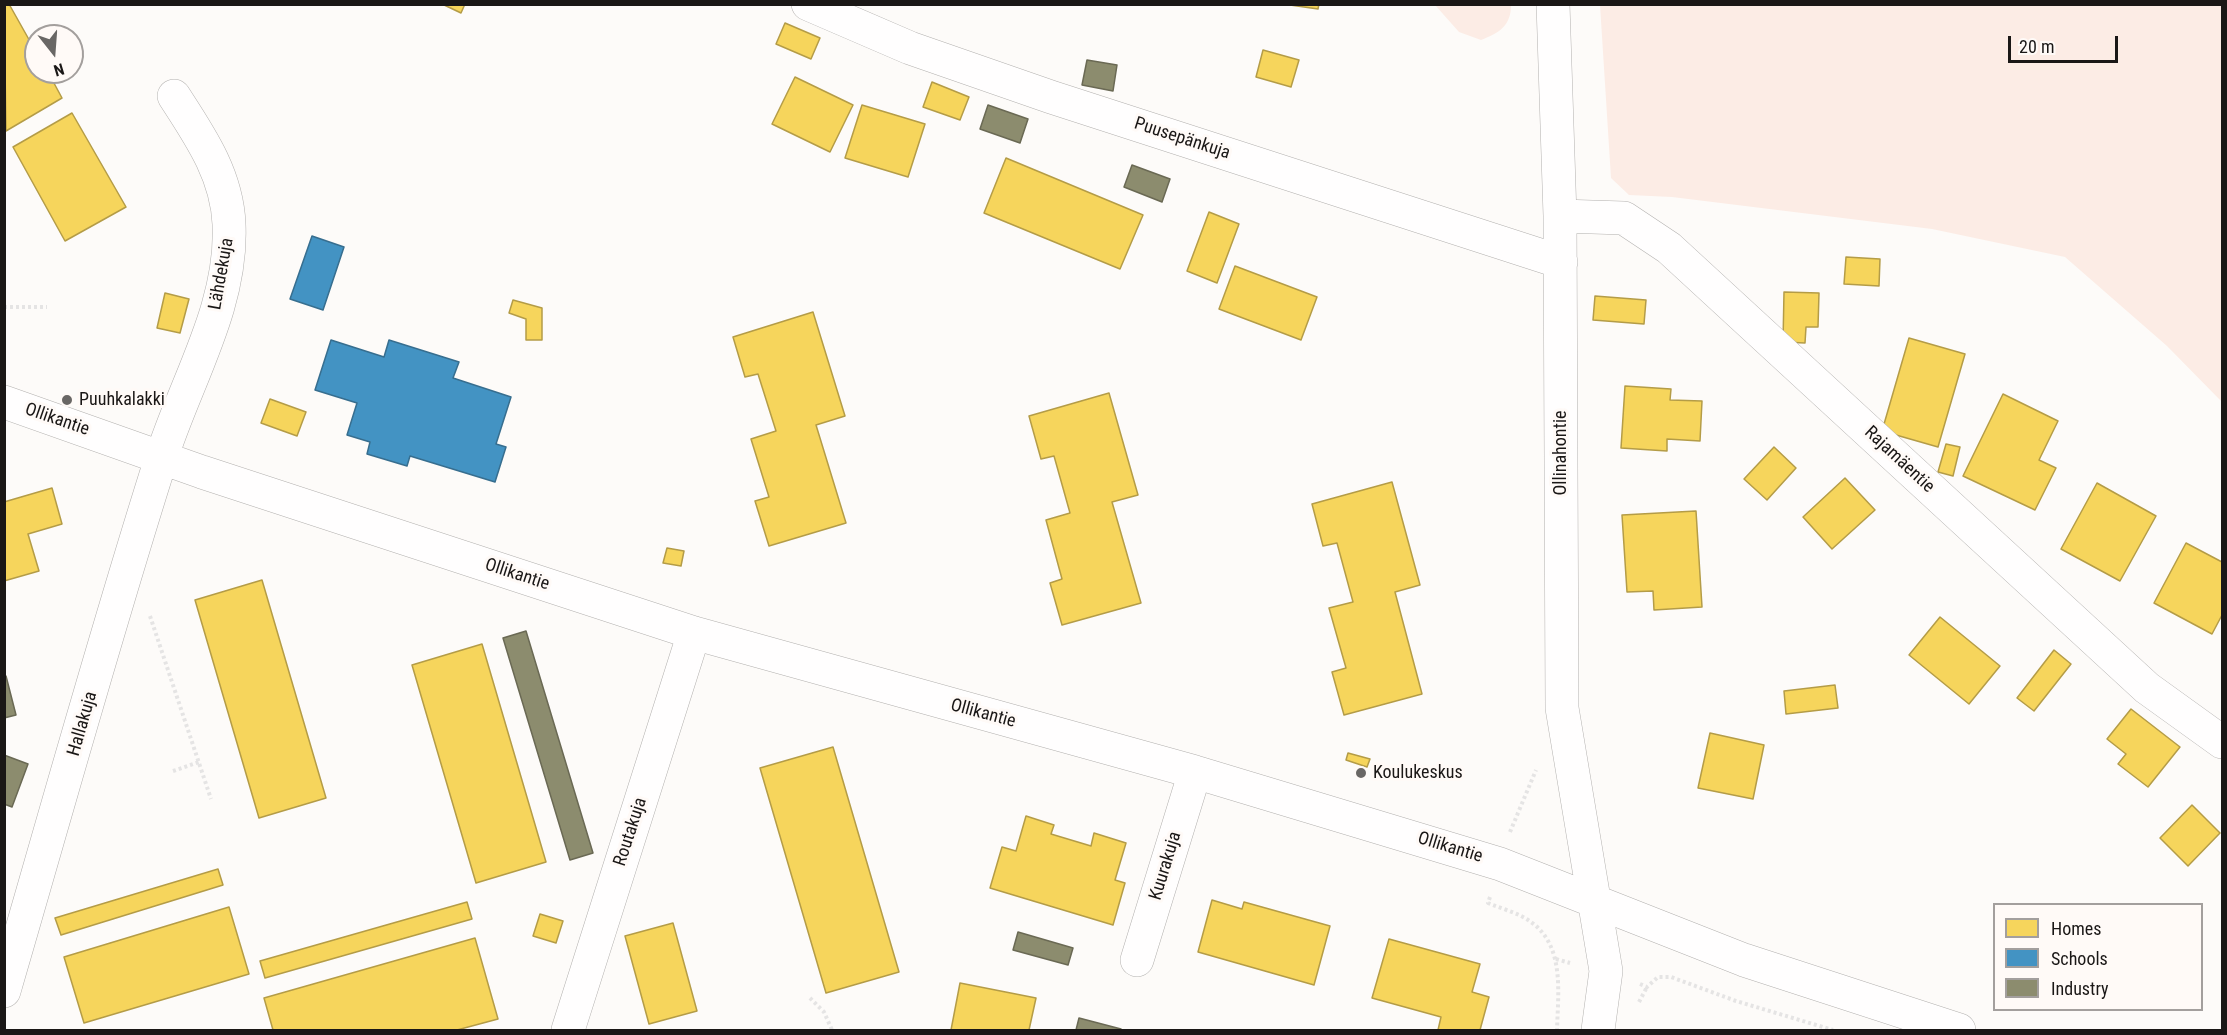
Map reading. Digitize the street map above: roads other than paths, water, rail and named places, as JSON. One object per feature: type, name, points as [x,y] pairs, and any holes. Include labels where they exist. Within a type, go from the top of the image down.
[{"type":"street","name":"Puusepänkuja","points":[[808,4],[910,48],[1051,97],[1561,262]]},
{"type":"street","name":"Ollinahontie","points":[[1553,4],[1561,262],[1562,708],[1606,971],[1598,1030]]},
{"type":"street","name":"Lähdekuja","points":[[162,457],[221,302],[229,224],[223,184],[206,144],[174,96]]},
{"type":"street","name":"Rajamäentie","points":[[1560,216],[1623,218],[1668,248],[2147,688],[2223,742]]},
{"type":"street","name":"Ollikantie","points":[[4,402],[162,457],[694,633],[1195,772],[1500,864],[1744,960],[1959,1030]]},
{"type":"street","name":"Hallakuja","points":[[4,991],[162,457]]},
{"type":"street","name":"Routakuja","points":[[568,1030],[694,633]]},
{"type":"street","name":"Kuurakuja","points":[[1137,960],[1195,772]]},
{"type":"place","name":"Puuhkalakki","points":[[67,400]]},
{"type":"place","name":"Koulukeskus","points":[[1361,773]]}]
